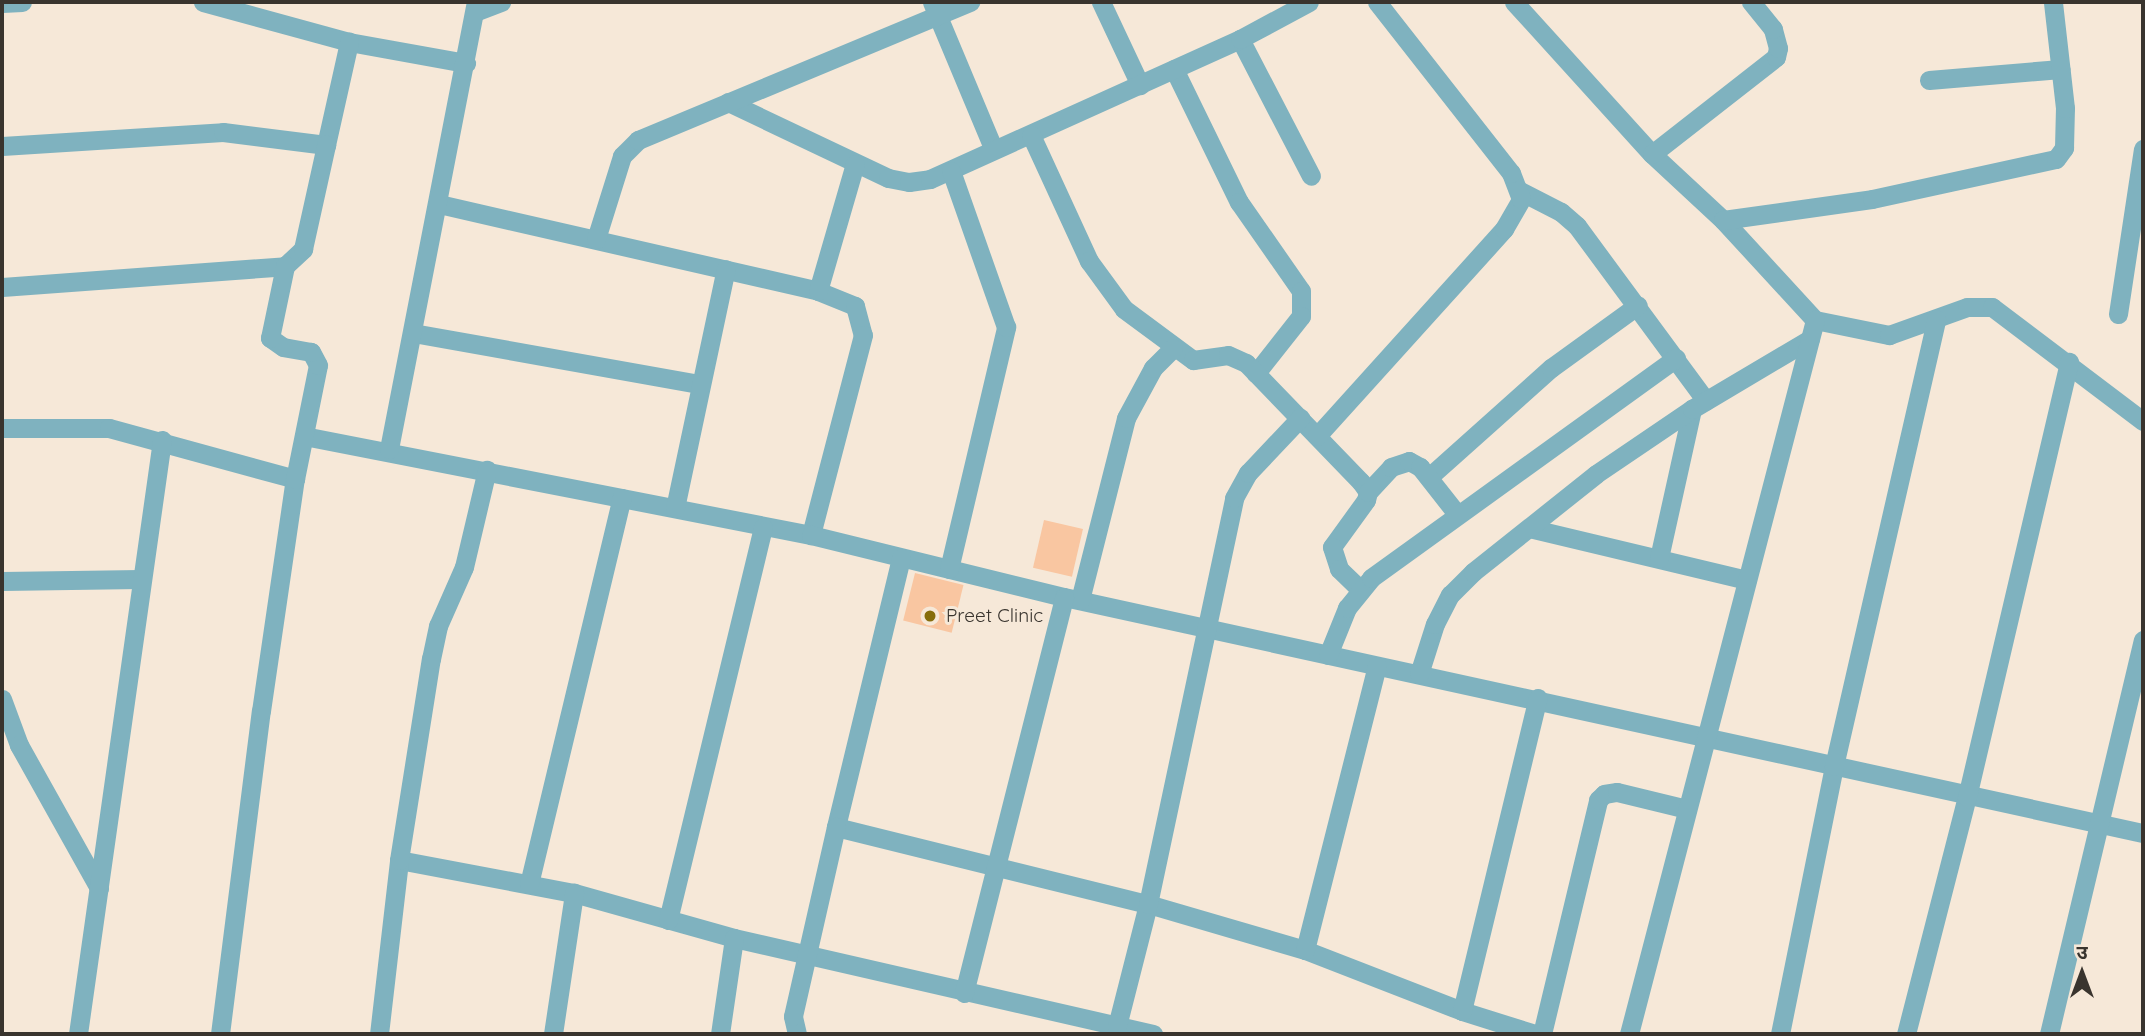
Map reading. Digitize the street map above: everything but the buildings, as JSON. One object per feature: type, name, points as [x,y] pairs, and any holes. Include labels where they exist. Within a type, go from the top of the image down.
[{"type":"street","points":[[2,4],[22,2]]},
{"type":"street","points":[[203,2],[349,42],[466,64]]},
{"type":"street","points":[[389,449],[414,333],[476,7],[501,2]]},
{"type":"street","points":[[596,239],[622,156],[638,140],[728,103],[935,9],[970,2]]},
{"type":"street","points":[[1101,2],[1140,85]]},
{"type":"street","points":[[728,103],[855,164],[909,182],[951,171],[1240,39],[1309,2]]},
{"type":"street","points":[[1377,2],[1520,191],[1561,212],[1577,226],[1676,358],[1699,405],[1659,558]]},
{"type":"street","points":[[1514,2],[1652,153],[1723,220],[1812,329]]},
{"type":"street","points":[[1652,153],[1776,57],[1779,48],[1773,29],[1751,2]]},
{"type":"street","points":[[1723,220],[1872,199],[2046,163],[2061,154],[2066,138],[2053,2]]},
{"type":"street","points":[[935,9],[994,150]]},
{"type":"street","points":[[1240,39],[1311,176]]},
{"type":"street","points":[[220,1034],[295,479],[317,359],[311,352],[274,343],[269,332],[285,266],[303,249],[349,42]]},
{"type":"street","points":[[1174,69],[1238,202],[1301,291],[1301,316],[1256,373]]},
{"type":"street","points":[[1929,80],[2061,69]]},
{"type":"street","points":[[2,146],[223,132],[326,145]]},
{"type":"street","points":[[1031,135],[1104,287],[1173,348],[1201,362],[1236,357],[1256,373],[1368,492]]},
{"type":"street","points":[[2118,314],[2143,149]]},
{"type":"street","points":[[818,291],[855,164]]},
{"type":"street","points":[[949,569],[1006,327],[951,171]]},
{"type":"street","points":[[1317,436],[1504,229],[1517,211],[1520,191]]},
{"type":"street","points":[[439,204],[818,291],[855,306],[863,335],[811,535]]},
{"type":"street","points":[[2,288],[285,266]]},
{"type":"street","points":[[675,508],[726,269]]},
{"type":"street","points":[[1429,477],[1551,368],[1638,305]]},
{"type":"street","points":[[1419,674],[1434,624],[1450,595],[1596,474],[1812,329],[1889,335],[1967,307],[1992,307],[2069,362],[2143,421]]},
{"type":"street","points":[[1782,1034],[1834,766],[1936,320]]},
{"type":"street","points":[[1629,1034],[1812,329]]},
{"type":"street","points":[[414,333],[700,384]]},
{"type":"street","points":[[964,993],[997,865],[1126,418],[1153,368],[1173,348]]},
{"type":"street","points":[[1328,655],[1347,608],[1360,589],[1457,514],[1676,358]]},
{"type":"street","points":[[1906,1034],[1968,797],[2069,362]]},
{"type":"street","points":[[1117,1026],[1148,904],[1237,488],[1300,418]]},
{"type":"street","points":[[2,428],[109,428],[162,440],[295,479]]},
{"type":"street","points":[[304,436],[389,449],[811,535],[1072,599],[1377,666],[1538,698],[1968,797],[2143,833]]},
{"type":"street","points":[[78,1034],[140,579],[162,440]]},
{"type":"street","points":[[1360,589],[1339,569],[1332,547],[1361,509],[1368,492],[1399,462],[1416,464],[1457,514]]},
{"type":"street","points":[[380,1034],[399,860],[438,626],[464,567],[487,470]]},
{"type":"street","points":[[529,884],[622,498]]},
{"type":"street","points":[[668,920],[763,527]]},
{"type":"street","points":[[1529,528],[1747,580]]},
{"type":"street","points":[[797,1034],[793,1016],[901,558]]},
{"type":"street","points":[[2,581],[140,579]]},
{"type":"street","points":[[2049,1034],[2143,640]]},
{"type":"street","points":[[1305,950],[1377,666]]},
{"type":"street","points":[[1462,1011],[1538,698]]},
{"type":"street","points":[[2,699],[19,746],[99,888]]},
{"type":"street","points":[[1542,1034],[1598,800],[1604,794],[1617,792],[1687,809]]},
{"type":"street","points":[[836,827],[1148,904],[1305,950],[1462,1011],[1535,1034]]},
{"type":"street","points":[[399,860],[574,893],[734,939],[1153,1034]]},
{"type":"street","points":[[553,1034],[574,893]]},
{"type":"street","points":[[720,1034],[734,939]]},
{"type":"place","name":"Preet Clinic","points":[[930,616]]}]
